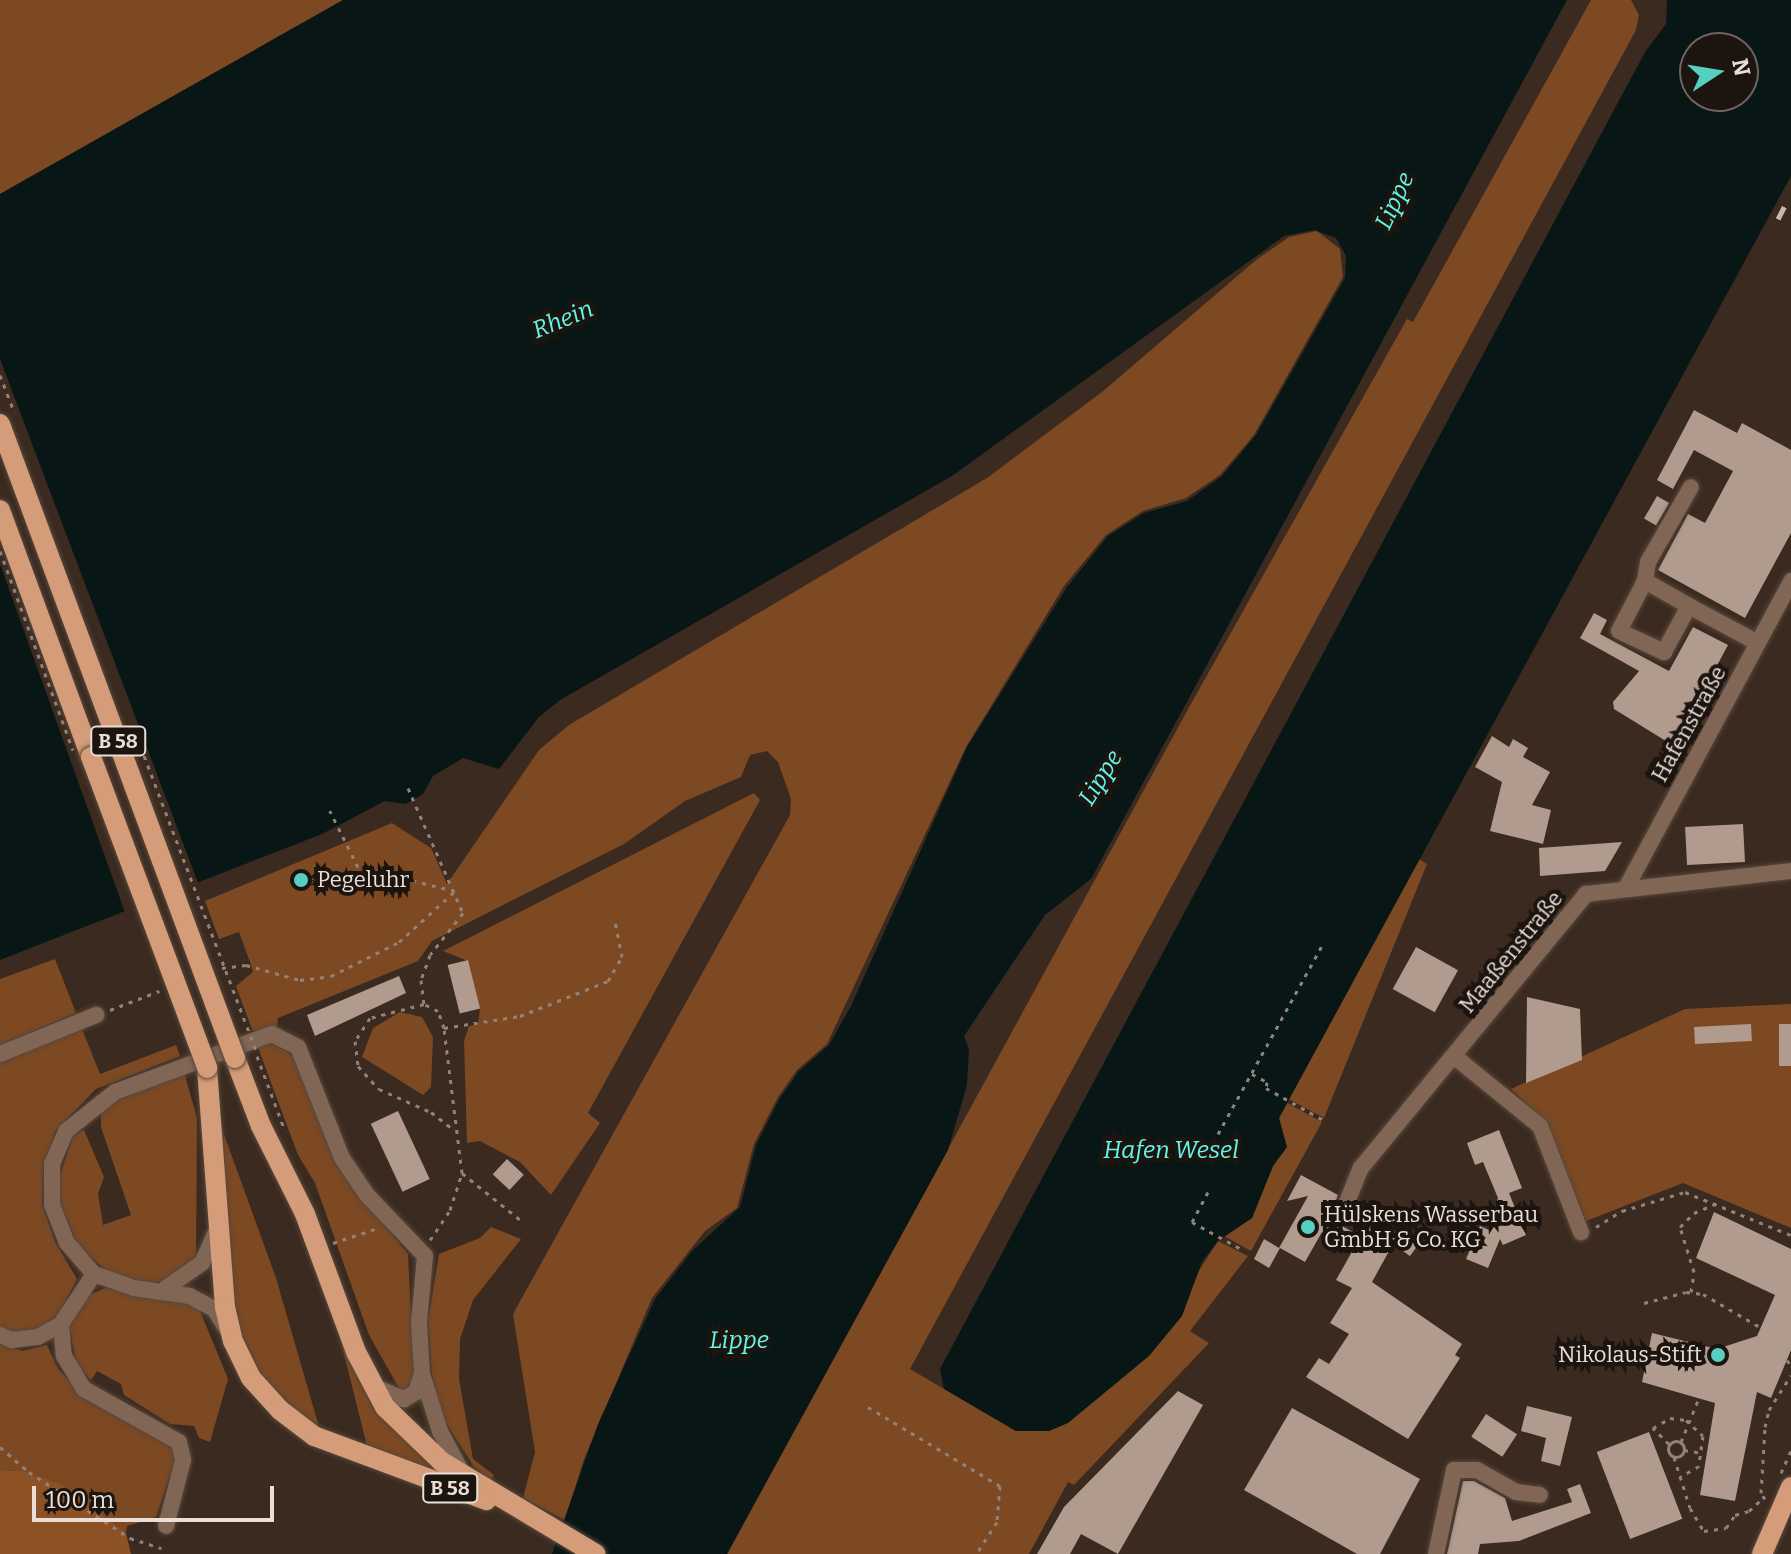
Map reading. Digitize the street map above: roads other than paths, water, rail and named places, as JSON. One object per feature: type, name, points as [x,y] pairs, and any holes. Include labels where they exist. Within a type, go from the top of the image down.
[{"type":"main road","name":"B 58","points":[[0,424],[261,1126],[305,1214],[373,1386],[408,1434],[516,1511],[596,1554]]},
{"type":"main road","name":"B 58","points":[[0,510],[207,1068],[217,1156],[218,1224],[233,1341],[266,1397],[314,1436],[516,1511]]},
{"type":"main road","points":[[1762,1554],[1791,1487]]},
{"type":"street","points":[[1689,606],[1664,652],[1619,631],[1645,581],[1648,562],[1691,487]]},
{"type":"street","points":[[1645,581],[1758,643]]},
{"type":"street","name":"Hafenstraße","points":[[1626,888],[1791,581]]},
{"type":"street","name":"Maaßenstraße","points":[[1347,1202],[1361,1168],[1586,894],[1791,871]]},
{"type":"street","points":[[0,1054],[96,1015]]},
{"type":"street","points":[[233,1341],[214,1309],[166,1288],[134,1288],[94,1274],[67,1243],[52,1205],[52,1164],[66,1131],[115,1092],[272,1034],[287,1037],[298,1047],[342,1158],[367,1195],[398,1221],[421,1247],[428,1267],[419,1322],[422,1374],[440,1431],[464,1476]]},
{"type":"street","points":[[1455,1057],[1540,1126],[1588,1230]]},
{"type":"street","points":[[166,1288],[202,1263],[218,1224]]},
{"type":"street","points":[[0,1335],[12,1340],[38,1337],[61,1324],[94,1274]]},
{"type":"street","points":[[61,1324],[64,1356],[84,1389],[179,1442],[183,1460],[166,1526]]},
{"type":"street","points":[[373,1386],[404,1399],[416,1392],[422,1374]]},
{"type":"street","points":[[1436,1554],[1454,1470],[1477,1470],[1516,1492],[1540,1495]]},
{"type":"water","points":[[343,0],[1567,0],[1091,879],[1045,915],[964,1036],[969,1049],[967,1085],[948,1150],[727,1554],[552,1554],[598,1424],[655,1299],[692,1251],[740,1207],[756,1145],[780,1098],[799,1071],[829,1045],[851,1006],[967,747],[1067,587],[1108,536],[1144,513],[1187,501],[1222,476],[1256,435],[1345,278],[1346,256],[1336,238],[1314,230],[1284,236],[952,476],[560,700],[539,717],[499,769],[463,758],[433,776],[423,794],[406,804],[385,801],[322,834],[0,960],[0,194]]},
{"type":"water","name":"Hafen Wesel","points":[[1667,0],[1791,0],[1791,176],[1279,1118],[1287,1147],[1273,1166],[1252,1218],[1218,1241],[1202,1262],[1182,1316],[1149,1356],[1068,1423],[1049,1431],[1016,1431],[944,1389],[940,1369],[1645,52],[1666,24]]},
{"type":"railway","points":[[1778,219],[1791,194]]},
{"type":"place","name":"Pegeluhr","points":[[301,880]]},
{"type":"place","name":"Hülskens Wasserbau GmbH & Co. KG","points":[[1308,1227]]},
{"type":"place","name":"Nikolaus-Stift","points":[[1718,1355]]},
{"type":"water label","name":"Lippe","points":[[1395,201]]},
{"type":"water label","name":"Rhein","points":[[563,320]]},
{"type":"water label","name":"Lippe","points":[[1101,778]]},
{"type":"water label","name":"Lippe","points":[[739,1341]]}]
